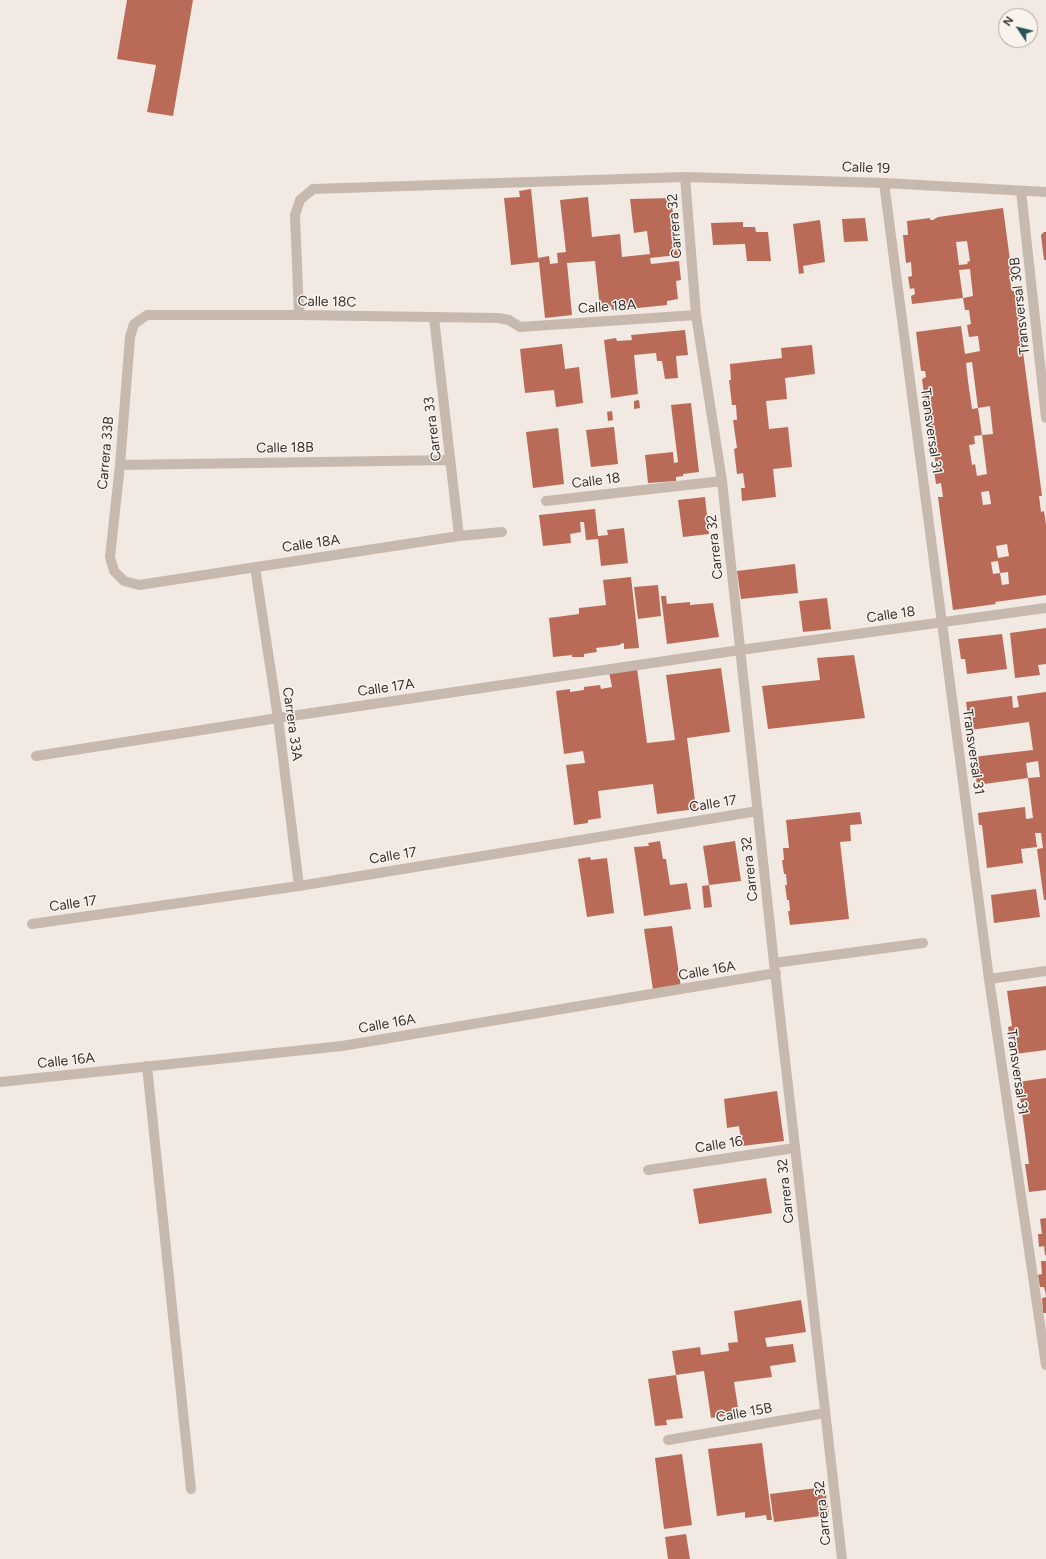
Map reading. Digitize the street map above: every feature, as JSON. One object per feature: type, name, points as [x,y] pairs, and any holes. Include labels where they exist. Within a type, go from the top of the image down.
[{"type":"street","name":"Calle 19","points":[[299,315],[295,215],[300,200],[313,189],[685,177],[884,183],[1046,192]]},
{"type":"street","name":"Carrera 32","points":[[685,177],[696,315],[722,481],[795,1148],[842,1559]]},
{"type":"street","name":"Transversal 31","points":[[884,183],[989,979],[1043,1323],[1046,1365]]},
{"type":"street","name":"Transversal 30B","points":[[1021,191],[1046,418]]},
{"type":"street","name":"Calle 18C","points":[[134,324],[147,315],[299,315],[498,318],[509,320],[520,327]]},
{"type":"street","name":"Calle 18A","points":[[520,327],[696,315]]},
{"type":"street","name":"Carrera 33","points":[[434,318],[459,536]]},
{"type":"street","name":"Carrera 33B","points":[[124,581],[114,571],[110,557],[120,464],[130,337],[134,324]]},
{"type":"street","name":"Calle 18B","points":[[120,464],[450,460]]},
{"type":"street","name":"Calle 18","points":[[546,501],[722,481]]},
{"type":"street","name":"Calle 18A","points":[[124,581],[139,585],[255,566],[459,536],[502,532]]},
{"type":"street","name":"Carrera 33A","points":[[255,566],[278,718],[299,886]]},
{"type":"street","name":"Calle 18","points":[[740,650],[1046,608]]},
{"type":"street","name":"Calle 17A","points":[[36,756],[278,718],[740,650]]},
{"type":"street","name":"Calle 17","points":[[32,924],[299,886],[758,811]]},
{"type":"street","name":"Calle 16A","points":[[0,1082],[342,1046],[775,968],[924,943]]},
{"type":"street","points":[[989,979],[1046,971]]},
{"type":"street","points":[[147,1066],[191,1489]]},
{"type":"street","name":"Calle 16","points":[[648,1170],[795,1148]]},
{"type":"street","name":"Calle 15B","points":[[668,1440],[825,1413]]},
{"type":"building","points":[[127,0],[193,0],[173,116],[147,112],[156,65],[117,59]]},
{"type":"building","points":[[531,189],[538,258],[549,256],[550,264],[558,263],[557,253],[566,252],[560,200],[588,197],[592,237],[620,234],[622,257],[650,254],[647,231],[634,233],[630,199],[671,198],[678,255],[650,258],[651,264],[679,261],[681,280],[676,281],[678,299],[667,301],[667,305],[612,310],[611,306],[600,308],[595,261],[567,263],[572,315],[545,318],[539,262],[511,265],[504,198],[520,197],[519,191]]},
{"type":"building","points":[[1003,208],[1012,275],[1009,275],[1012,291],[1015,291],[1042,496],[1039,496],[1041,512],[1044,511],[1046,525],[1046,595],[995,602],[996,604],[953,610],[938,497],[943,497],[941,483],[936,484],[933,442],[929,414],[927,415],[922,379],[926,377],[925,371],[921,371],[916,332],[961,326],[965,354],[980,351],[978,336],[969,337],[967,325],[971,324],[969,310],[965,310],[963,298],[912,304],[911,296],[915,294],[914,288],[910,289],[908,277],[912,276],[911,262],[906,263],[903,235],[908,235],[907,221],[930,218],[930,220],[933,220],[938,217]],"holes":[[[967,241],[970,261],[967,262],[968,264],[959,265],[956,242]],[[970,269],[973,296],[963,298],[959,270]],[[972,362],[978,408],[972,409],[966,363]],[[990,406],[993,434],[982,435],[978,408]],[[982,435],[987,474],[977,476],[975,464],[972,465],[969,445],[975,444],[974,436]],[[989,491],[991,504],[983,505],[981,492]],[[1007,544],[1009,556],[998,558],[996,546]],[[998,561],[1000,573],[993,574],[991,562]],[[1008,572],[1009,584],[1002,585],[1000,573]]]},
{"type":"building","points":[[865,218],[868,241],[844,242],[842,219]]},
{"type":"building","points":[[820,220],[825,262],[803,266],[804,273],[799,274],[793,224]]},
{"type":"building","points":[[743,222],[743,227],[755,227],[756,232],[768,232],[771,261],[747,261],[745,244],[713,245],[711,223]]},
{"type":"building","points":[[1046,232],[1046,260],[1044,260],[1041,235]]},
{"type":"building","points":[[685,330],[688,355],[676,356],[678,378],[665,379],[662,361],[657,361],[656,353],[634,355],[638,394],[611,398],[604,340],[616,338],[617,341],[632,340],[631,335]]},
{"type":"building","points":[[562,344],[565,369],[579,367],[583,403],[556,407],[554,390],[525,393],[520,349]]},
{"type":"building","points":[[812,345],[815,374],[785,378],[787,399],[766,401],[769,429],[788,427],[792,467],[773,469],[776,497],[742,501],[741,488],[745,488],[743,473],[737,474],[734,449],[737,448],[733,420],[737,420],[736,405],[732,405],[729,380],[731,380],[730,364],[782,358],[781,348]]},
{"type":"building","points":[[639,400],[640,408],[634,409],[634,401]]},
{"type":"building","points":[[691,403],[699,472],[683,474],[683,476],[676,477],[676,481],[648,483],[645,455],[673,452],[674,463],[678,462],[671,405]]},
{"type":"building","points":[[612,411],[613,420],[608,421],[607,412]]},
{"type":"building","points":[[614,427],[618,464],[591,467],[586,430]]},
{"type":"building","points":[[558,428],[564,484],[533,488],[526,432]]},
{"type":"building","points":[[705,497],[709,534],[683,537],[678,500]]},
{"type":"building","points":[[595,509],[598,536],[608,535],[607,530],[624,528],[628,563],[601,566],[598,539],[586,540],[584,522],[580,522],[581,532],[570,534],[571,543],[543,546],[539,515]]},
{"type":"building","points":[[795,564],[798,593],[741,599],[737,571]]},
{"type":"building","points":[[631,577],[639,648],[624,649],[624,643],[620,645],[596,648],[597,652],[584,654],[584,657],[572,657],[572,655],[553,657],[549,618],[579,614],[579,608],[606,605],[603,580]]},
{"type":"building","points":[[658,585],[661,616],[638,619],[634,587]]},
{"type":"building","points":[[661,596],[666,596],[667,604],[690,602],[690,605],[713,603],[719,637],[667,644]]},
{"type":"building","points":[[827,598],[831,629],[803,632],[799,601]]},
{"type":"building","points":[[1046,628],[1046,664],[1038,665],[1040,675],[1015,678],[1010,633]]},
{"type":"building","points":[[1002,634],[1007,669],[967,674],[965,659],[961,659],[958,639]]},
{"type":"building","points":[[854,655],[865,718],[768,729],[762,686],[820,680],[817,658]]},
{"type":"building","points":[[637,668],[647,743],[675,740],[666,675],[721,668],[730,732],[687,738],[696,809],[657,814],[653,784],[598,791],[601,818],[588,820],[588,823],[574,825],[566,765],[585,763],[583,751],[564,754],[556,691],[570,689],[570,692],[584,690],[584,687],[600,685],[601,689],[612,687],[609,672]]},
{"type":"building","points":[[1046,692],[1046,900],[1044,900],[1037,849],[1043,848],[1041,833],[1035,833],[1037,847],[1021,849],[1023,863],[987,868],[982,825],[979,825],[978,813],[1025,807],[1026,819],[1033,818],[1028,778],[977,785],[973,757],[1033,750],[1029,722],[970,730],[966,702],[1012,696],[1013,708],[1019,707],[1017,696]],"holes":[[[1038,761],[1040,777],[1028,778],[1026,763]]]},
{"type":"building","points":[[860,812],[862,824],[850,825],[851,841],[840,842],[849,919],[790,925],[788,911],[790,911],[789,900],[787,900],[785,885],[787,885],[786,874],[784,874],[782,860],[784,860],[783,848],[789,848],[786,820]]},
{"type":"building","points":[[660,841],[663,859],[666,859],[670,885],[687,883],[691,909],[644,916],[634,847],[649,846],[648,843]]},
{"type":"building","points":[[735,841],[741,881],[709,885],[703,846]]},
{"type":"building","points":[[590,857],[591,860],[607,858],[614,913],[587,917],[578,859]]},
{"type":"building","points":[[709,885],[712,907],[704,908],[702,886]]},
{"type":"building","points":[[1036,889],[1040,917],[994,923],[991,895]]},
{"type":"building","points":[[672,926],[681,987],[653,990],[644,929]]},
{"type":"building","points":[[1046,986],[1046,1050],[1015,1054],[1013,1040],[1010,1040],[1008,1027],[1012,1026],[1007,991]]},
{"type":"building","points":[[1046,1078],[1046,1190],[1029,1192],[1025,1164],[1029,1164],[1018,1082]]},
{"type":"building","points":[[777,1091],[784,1141],[742,1146],[739,1126],[727,1128],[724,1099]]},
{"type":"building","points":[[766,1178],[772,1213],[699,1224],[693,1189]]},
{"type":"building","points":[[1046,1218],[1045,1255],[1044,1246],[1039,1247],[1038,1234],[1042,1234],[1040,1219]]},
{"type":"building","points":[[1041,1261],[1046,1261],[1046,1295],[1044,1287],[1040,1287],[1038,1275],[1042,1274]]},
{"type":"building","points":[[1046,1297],[1046,1313],[1043,1313],[1042,1298]]},
{"type":"building","points":[[801,1300],[806,1332],[765,1338],[767,1347],[793,1344],[796,1362],[770,1366],[772,1377],[734,1382],[739,1414],[711,1418],[704,1371],[676,1375],[672,1351],[700,1347],[701,1355],[729,1351],[728,1343],[738,1342],[734,1311]]},
{"type":"building","points":[[676,1375],[683,1418],[666,1420],[667,1425],[655,1426],[648,1379]]},
{"type":"building","points":[[762,1443],[772,1520],[767,1520],[766,1515],[745,1518],[745,1512],[717,1516],[708,1449]]},
{"type":"building","points":[[682,1454],[692,1525],[664,1529],[655,1458]]},
{"type":"building","points":[[825,1487],[829,1515],[774,1522],[770,1494]]},
{"type":"building","points":[[686,1534],[690,1559],[668,1559],[665,1537]]}]
